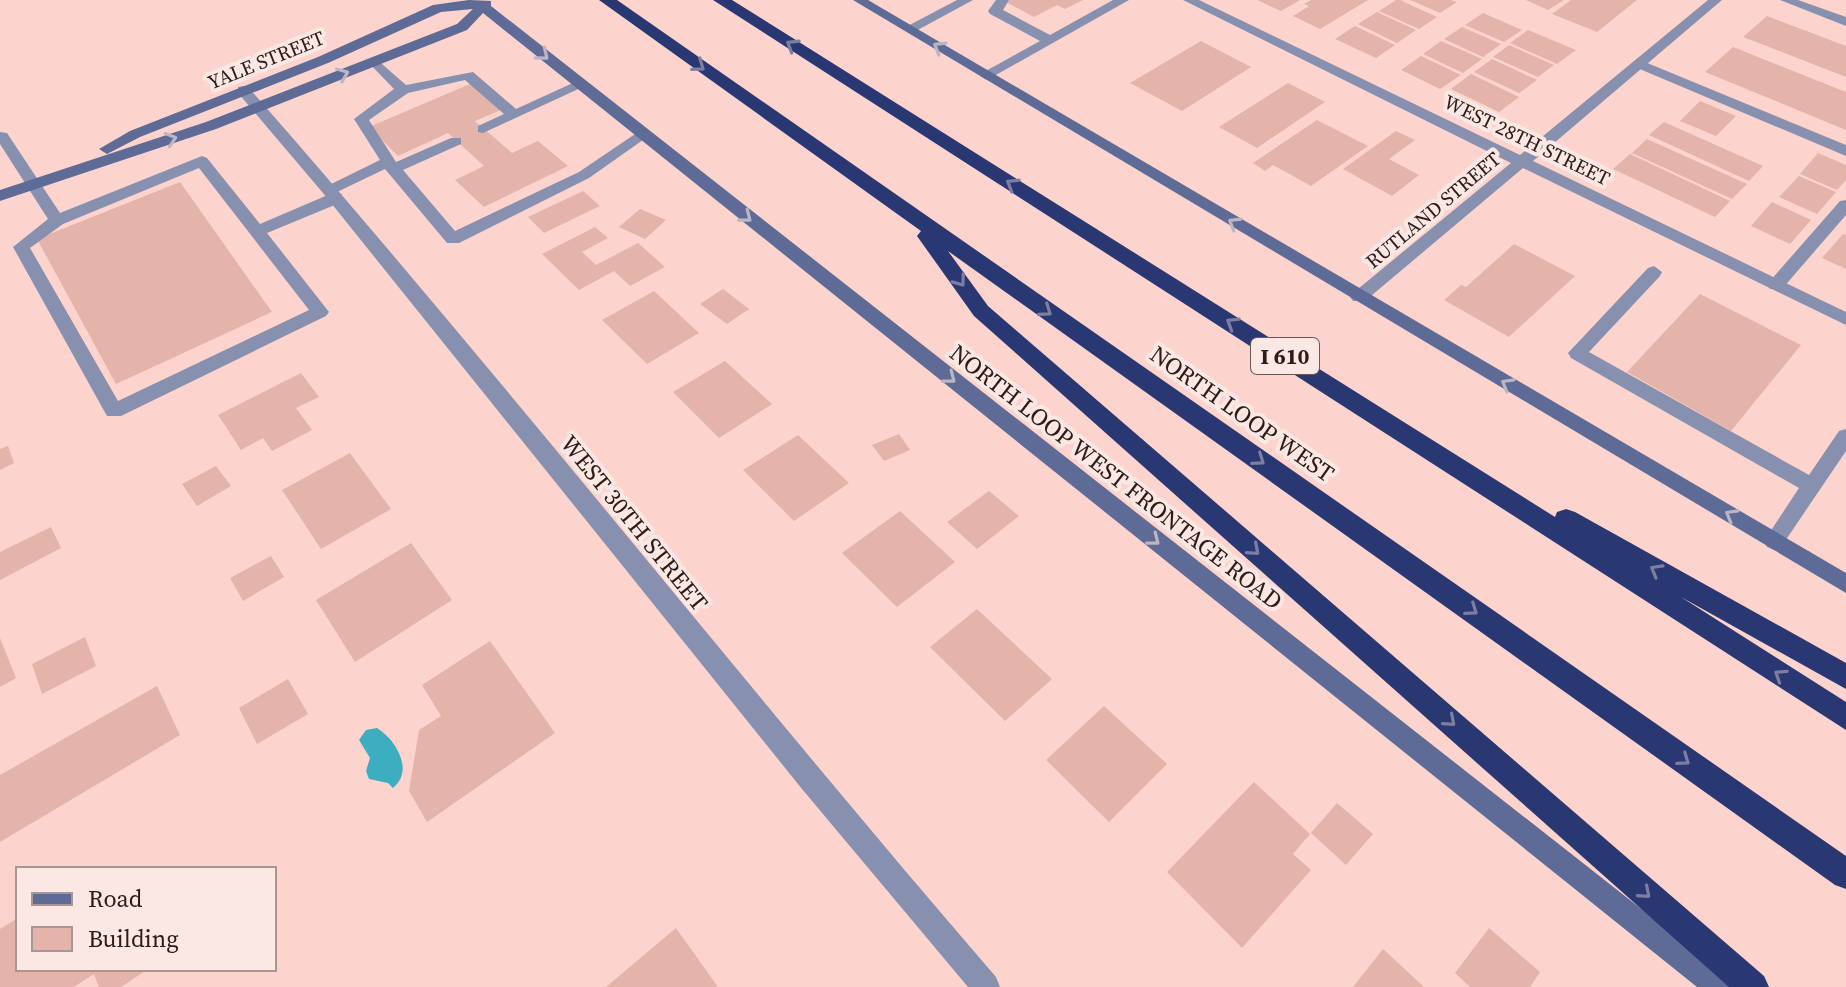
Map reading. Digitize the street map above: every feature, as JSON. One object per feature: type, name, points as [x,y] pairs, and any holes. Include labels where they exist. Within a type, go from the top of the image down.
[{"type":"highway","name":"NORTH LOOP WEST","points":[[607,0],[1846,874]]},
{"type":"highway","name":"I 610","points":[[721,0],[1344,394],[1846,717]]},
{"type":"highway","points":[[913,218],[981,311],[1753,987]]},
{"type":"highway","points":[[1344,394],[1846,677]]},
{"type":"main road","points":[[859,0],[1846,584]]},
{"type":"main road","name":"YALE STREET","points":[[0,196],[70,169],[175,138],[462,27],[485,2]]},
{"type":"main road","name":"YALE STREET","points":[[70,169],[135,134],[323,60],[438,8],[485,2]]},
{"type":"main road","name":"NORTH LOOP WEST FRONTAGE ROAD","points":[[485,2],[580,85],[1718,987]]},
{"type":"street","points":[[909,29],[967,0]]},
{"type":"street","points":[[987,76],[1122,0]]},
{"type":"street","name":"WEST 28TH STREET","points":[[1189,0],[1846,319]]},
{"type":"street","name":"RUTLAND STREET","points":[[1359,297],[1716,0]]},
{"type":"street","points":[[1786,0],[1846,22]]},
{"type":"street","points":[[999,5],[1050,41]]},
{"type":"street","points":[[374,61],[403,90]]},
{"type":"street","points":[[1640,64],[1846,151]]},
{"type":"street","points":[[514,115],[468,75],[403,90],[361,119],[391,166],[453,239],[584,175],[643,135]]},
{"type":"street","points":[[483,129],[580,85]]},
{"type":"street","name":"WEST 30TH STREET","points":[[243,90],[332,193],[801,769],[986,987]]},
{"type":"street","points":[[2,136],[57,220]]},
{"type":"street","points":[[257,231],[391,166],[456,141]]},
{"type":"street","points":[[202,161],[320,312],[114,411],[21,247],[57,220],[202,161]]},
{"type":"street","points":[[1776,285],[1846,205]]},
{"type":"street","points":[[1654,272],[1577,353],[1812,486]]},
{"type":"street","points":[[1774,541],[1846,436]]},
{"type":"water","points":[[377,728],[390,739],[400,755],[402,773],[393,788],[388,783],[369,779],[366,771],[370,758],[359,740],[366,730]]},
{"type":"building","points":[[1083,0],[1065,9],[1057,5],[1034,17],[1006,2]]},
{"type":"building","points":[[1257,0],[1300,0],[1281,11]]},
{"type":"building","points":[[1311,0],[1368,0],[1320,29],[1293,16],[1309,6],[1304,4]]},
{"type":"building","points":[[1396,0],[1437,17],[1419,29],[1379,11]]},
{"type":"building","points":[[1410,0],[1451,0],[1457,2],[1440,13]]},
{"type":"building","points":[[1526,0],[1564,0],[1548,10]]},
{"type":"building","points":[[1571,0],[1637,0],[1597,32],[1552,14]]},
{"type":"building","points":[[1377,12],[1416,30],[1397,43],[1358,24]]},
{"type":"building","points":[[1483,13],[1522,30],[1504,42],[1465,25]]},
{"type":"building","points":[[1767,16],[1846,46],[1846,77],[1743,37]]},
{"type":"building","points":[[1355,26],[1395,45],[1376,58],[1335,39]]},
{"type":"building","points":[[1462,27],[1501,44],[1483,57],[1444,39]]},
{"type":"building","points":[[1528,30],[1576,50],[1557,64],[1510,43]]},
{"type":"building","points":[[1201,41],[1251,67],[1182,111],[1130,83]]},
{"type":"building","points":[[1441,41],[1482,59],[1463,73],[1423,54]]},
{"type":"building","points":[[1509,45],[1554,65],[1538,77],[1493,57]]},
{"type":"building","points":[[1733,47],[1846,92],[1846,130],[1705,72]]},
{"type":"building","points":[[1421,56],[1461,75],[1440,89],[1401,70]]},
{"type":"building","points":[[1492,59],[1537,80],[1519,93],[1474,72]]},
{"type":"building","points":[[1471,74],[1519,97],[1499,112],[1451,89]]},
{"type":"building","points":[[477,81],[508,107],[475,121],[512,153],[538,141],[568,166],[484,207],[455,180],[484,166],[448,133],[398,156],[369,127]]},
{"type":"building","points":[[1288,83],[1325,102],[1257,148],[1219,127]]},
{"type":"building","points":[[1700,101],[1736,116],[1716,136],[1680,121]]},
{"type":"building","points":[[1317,120],[1368,146],[1311,186],[1273,165],[1265,171],[1253,163]]},
{"type":"building","points":[[1664,122],[1763,166],[1749,181],[1649,135]]},
{"type":"building","points":[[1396,131],[1415,140],[1389,159],[1419,175],[1392,196],[1343,169]]},
{"type":"building","points":[[1647,139],[1747,184],[1732,199],[1632,153]]},
{"type":"building","points":[[1818,153],[1846,165],[1846,180],[1837,190],[1800,174]]},
{"type":"building","points":[[1630,154],[1730,201],[1715,217],[1613,169]]},
{"type":"building","points":[[1799,176],[1836,192],[1817,214],[1779,197]]},
{"type":"building","points":[[180,182],[272,312],[116,384],[37,239]]},
{"type":"building","points":[[583,191],[600,206],[544,233],[528,217]]},
{"type":"building","points":[[1772,202],[1811,220],[1790,244],[1751,226]]},
{"type":"building","points":[[640,209],[666,220],[645,239],[619,227]]},
{"type":"building","points":[[595,227],[608,238],[582,252],[596,265],[638,243],[665,267],[630,286],[614,271],[579,290],[542,254]]},
{"type":"building","points":[[1843,234],[1846,235],[1846,269],[1822,258]]},
{"type":"building","points":[[1514,244],[1575,276],[1509,337],[1444,300],[1461,285],[1466,287]]},
{"type":"building","points":[[723,289],[749,309],[727,324],[700,304]]},
{"type":"building","points":[[654,291],[699,333],[647,364],[602,320]]},
{"type":"building","points":[[1700,294],[1801,345],[1731,431],[1627,372]]},
{"type":"building","points":[[725,361],[772,404],[719,438],[673,392]]},
{"type":"building","points":[[301,373],[319,397],[296,408],[312,430],[272,451],[263,438],[241,450],[218,415]]},
{"type":"building","points":[[899,434],[910,450],[884,461],[872,445]]},
{"type":"building","points":[[798,435],[849,483],[794,521],[743,470]]},
{"type":"building","points":[[8,446],[14,463],[0,470],[0,449]]},
{"type":"building","points":[[350,453],[391,509],[321,549],[282,490]]},
{"type":"building","points":[[216,466],[231,486],[197,506],[182,484]]},
{"type":"building","points":[[989,491],[1019,516],[977,549],[947,522]]},
{"type":"building","points":[[900,511],[955,562],[897,607],[842,553]]},
{"type":"building","points":[[51,527],[61,548],[0,580],[0,552]]},
{"type":"building","points":[[411,543],[452,600],[355,662],[316,600]]},
{"type":"building","points":[[271,556],[284,577],[243,601],[230,578]]},
{"type":"building","points":[[977,609],[1052,679],[1005,721],[930,647]]},
{"type":"building","points":[[85,637],[96,666],[42,694],[32,664]]},
{"type":"building","points":[[0,638],[16,678],[0,687]]},
{"type":"building","points":[[490,641],[555,733],[427,822],[409,791],[419,730],[441,716],[422,685]]},
{"type":"building","points":[[288,679],[308,714],[257,744],[239,708]]},
{"type":"building","points":[[157,686],[180,735],[0,842],[0,775]]},
{"type":"building","points":[[1104,706],[1167,764],[1109,822],[1046,760]]},
{"type":"building","points":[[1254,782],[1310,834],[1293,854],[1311,870],[1242,948],[1167,872]]},
{"type":"building","points":[[1337,803],[1373,834],[1346,865],[1311,833]]},
{"type":"building","points":[[16,919],[16,971],[145,971],[121,987],[99,987],[94,974],[74,987],[0,987],[0,929]]},
{"type":"building","points":[[676,928],[718,987],[606,987]]},
{"type":"building","points":[[1489,928],[1540,972],[1530,987],[1470,987],[1455,973]]},
{"type":"building","points":[[1383,949],[1424,987],[1353,987]]}]
